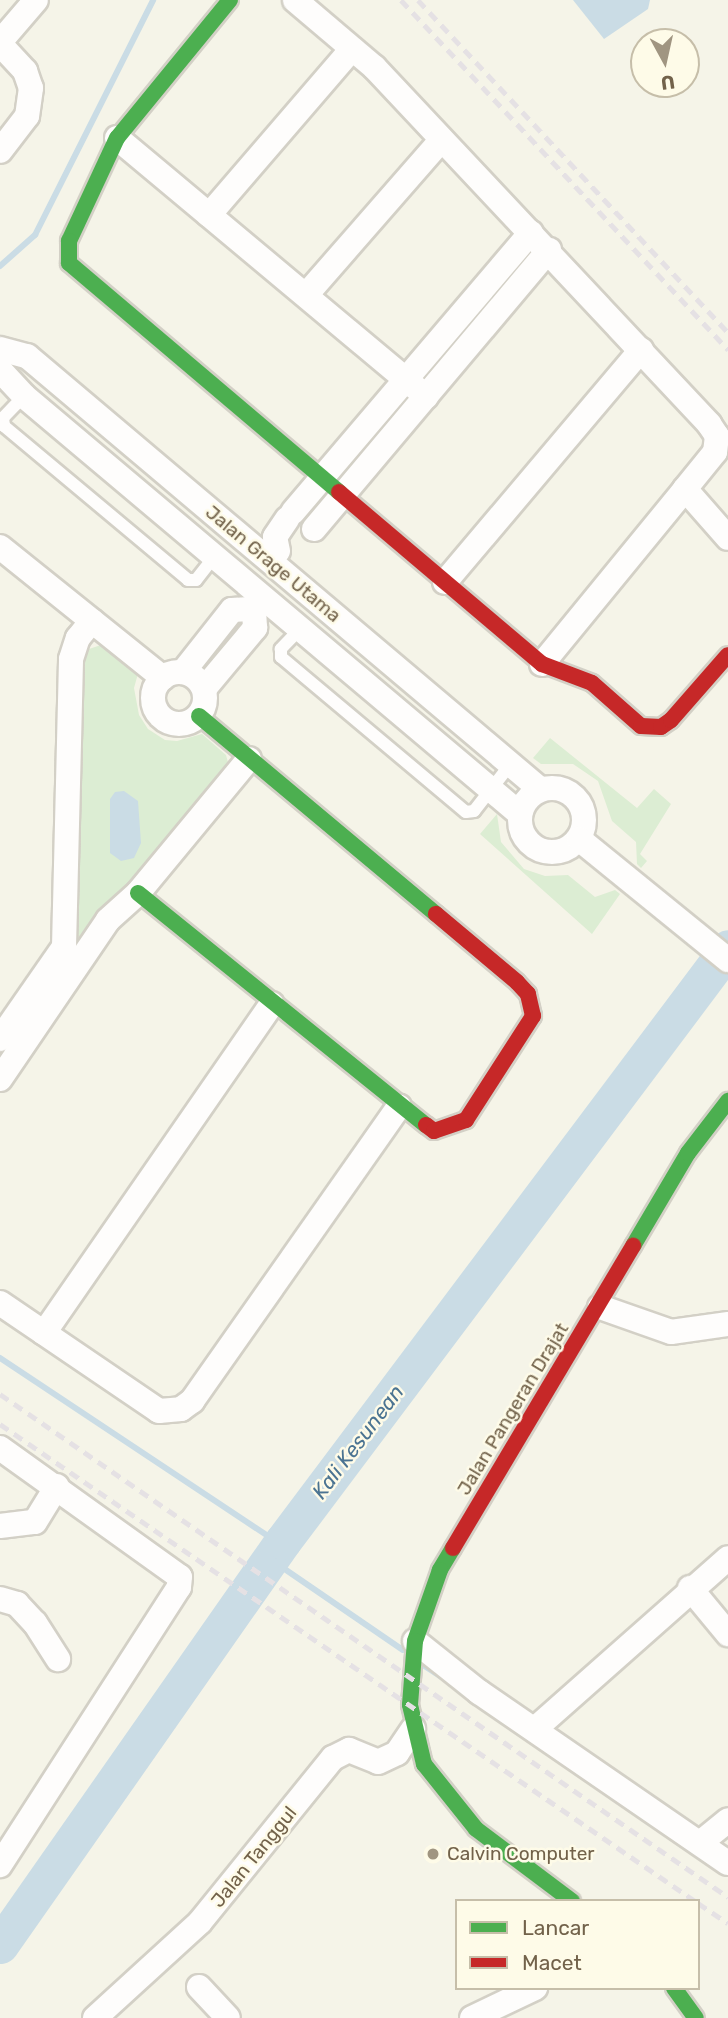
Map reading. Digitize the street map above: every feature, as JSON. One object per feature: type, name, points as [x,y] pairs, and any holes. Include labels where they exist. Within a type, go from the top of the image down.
[{"type":"street","points":[[0,151],[31,104],[25,71],[0,43],[36,0]]},
{"type":"street","points":[[230,0],[117,138],[69,241],[69,263],[320,480],[542,664],[592,683],[650,729],[671,720],[728,656]]},
{"type":"street","points":[[295,0],[352,49],[531,232],[717,436],[710,462],[542,664]]},
{"type":"street","points":[[209,215],[352,49]]},
{"type":"street","points":[[117,138],[426,396]]},
{"type":"street","points":[[306,295],[441,140]]},
{"type":"street","points":[[204,689],[255,628],[259,604],[274,556],[275,537],[290,515],[531,232]]},
{"type":"street","points":[[274,556],[293,550],[311,533],[548,250]]},
{"type":"street","name":"Jalan Grage Utama","points":[[0,349],[27,356],[274,556],[540,789]]},
{"type":"street","points":[[444,582],[641,350]]},
{"type":"street","name":"Jalan Grage Utama","points":[[0,370],[24,396],[215,556],[259,604],[300,629],[520,814]]},
{"type":"street","points":[[685,489],[728,538]]},
{"type":"street","points":[[0,547],[92,621],[173,675],[204,689]]},
{"type":"street","points":[[204,689],[206,699],[199,716],[177,725],[156,712],[155,687],[173,675],[232,610],[259,604]]},
{"type":"street","points":[[0,1079],[73,954],[71,659],[78,638],[92,621]]},
{"type":"street","points":[[138,893],[399,1107],[435,1131],[459,1126],[528,1024],[533,1007],[517,982],[199,716]]},
{"type":"street","points":[[0,1039],[73,954],[138,893],[249,760]]},
{"type":"street","points":[[554,787],[578,799],[585,813],[579,839],[561,851],[539,849],[524,835],[520,814],[530,795],[540,789],[554,787]]},
{"type":"street","points":[[579,839],[728,960]]},
{"type":"street","points":[[44,1333],[272,1004]]},
{"type":"street","name":"Jalan Pangeran Drajat","points":[[569,1899],[476,1829],[424,1764],[413,1729],[411,1671],[415,1644],[440,1570],[600,1307],[688,1153],[728,1101]]},
{"type":"street","points":[[0,1303],[159,1411],[181,1409],[192,1401],[399,1107]]},
{"type":"street","points":[[600,1307],[671,1332],[728,1324]]},
{"type":"street","points":[[0,1448],[166,1564],[180,1577],[179,1587],[0,1865]]},
{"type":"street","points":[[0,1525],[35,1522],[57,1486]]},
{"type":"street","points":[[536,1728],[690,1588],[728,1558]]},
{"type":"street","points":[[690,1588],[728,1634]]},
{"type":"street","points":[[0,1599],[17,1604],[26,1613],[58,1659]]},
{"type":"street","points":[[415,1644],[479,1692],[536,1728],[728,1863]]},
{"type":"street","name":"Jalan Tanggul","points":[[94,2018],[200,1922],[333,1758],[349,1750],[378,1762],[397,1753],[413,1729]]},
{"type":"street","points":[[699,1843],[728,1820]]},
{"type":"street","points":[[199,1987],[228,2018]]},
{"type":"street","points":[[472,2018],[531,1990]]},
{"type":"street","points":[[675,1990],[696,2018]]},
{"type":"lane","points":[[24,396],[3,418],[4,426],[188,580],[196,580],[215,556]]},
{"type":"lane","points":[[300,629],[281,649],[281,657],[466,812],[474,811],[510,765]]},
{"type":"green space","points":[[104,644],[139,670],[134,688],[139,715],[148,729],[165,740],[177,741],[202,734],[226,755],[229,766],[132,884],[99,910],[77,940],[81,668],[89,649]]},
{"type":"green space","points":[[550,738],[637,808],[654,789],[671,804],[640,854],[647,861],[641,868],[637,864],[636,842],[612,821],[598,781],[573,764],[541,764],[533,758]]},
{"type":"green space","points":[[497,814],[501,842],[524,869],[545,876],[568,875],[595,897],[615,890],[620,894],[592,934],[480,834]]},
{"type":"shaded area","points":[[573,0],[650,0],[648,9],[604,39]]},
{"type":"shaded area","points":[[124,791],[138,801],[141,843],[134,858],[121,861],[110,853],[110,799],[115,792]]},
{"type":"waterway","points":[[0,266],[35,235],[153,0]]},
{"type":"waterway","name":"Kali Kesunean","points":[[0,1945],[283,1541],[728,948]]},
{"type":"waterway","points":[[0,1358],[281,1545]]},
{"type":"waterway","points":[[270,1559],[403,1650]]},
{"type":"waterway","points":[[423,1665],[443,1678]]},
{"type":"railway","points":[[401,0],[728,350]]},
{"type":"railway","points":[[418,0],[728,332]]},
{"type":"railway","points":[[0,1394],[728,1897]]},
{"type":"railway","points":[[0,1424],[692,1899]]},
{"type":"railway","points":[[700,1904],[728,1923]]},
{"type":"traffic: fast","points":[[230,0],[117,138],[69,241],[69,263],[339,492]]},
{"type":"traffic: fast","points":[[199,716],[436,914]]},
{"type":"traffic: fast","points":[[138,893],[426,1125]]},
{"type":"traffic: fast","points":[[633,1246],[688,1153],[728,1101]]},
{"type":"traffic: fast","points":[[453,1548],[440,1570],[415,1641],[410,1705],[424,1764],[476,1829],[569,1899]]},
{"type":"traffic: fast","points":[[675,1990],[696,2018]]},
{"type":"traffic: jam","points":[[339,492],[542,664],[592,683],[641,726],[661,727],[671,720],[728,655]]},
{"type":"traffic: jam","points":[[426,1125],[434,1131],[466,1120],[533,1016],[528,994],[517,982],[436,914]]},
{"type":"traffic: jam","points":[[453,1548],[633,1246]]},
{"type":"place","name":"Calvin Computer","points":[[433,1854]]}]
